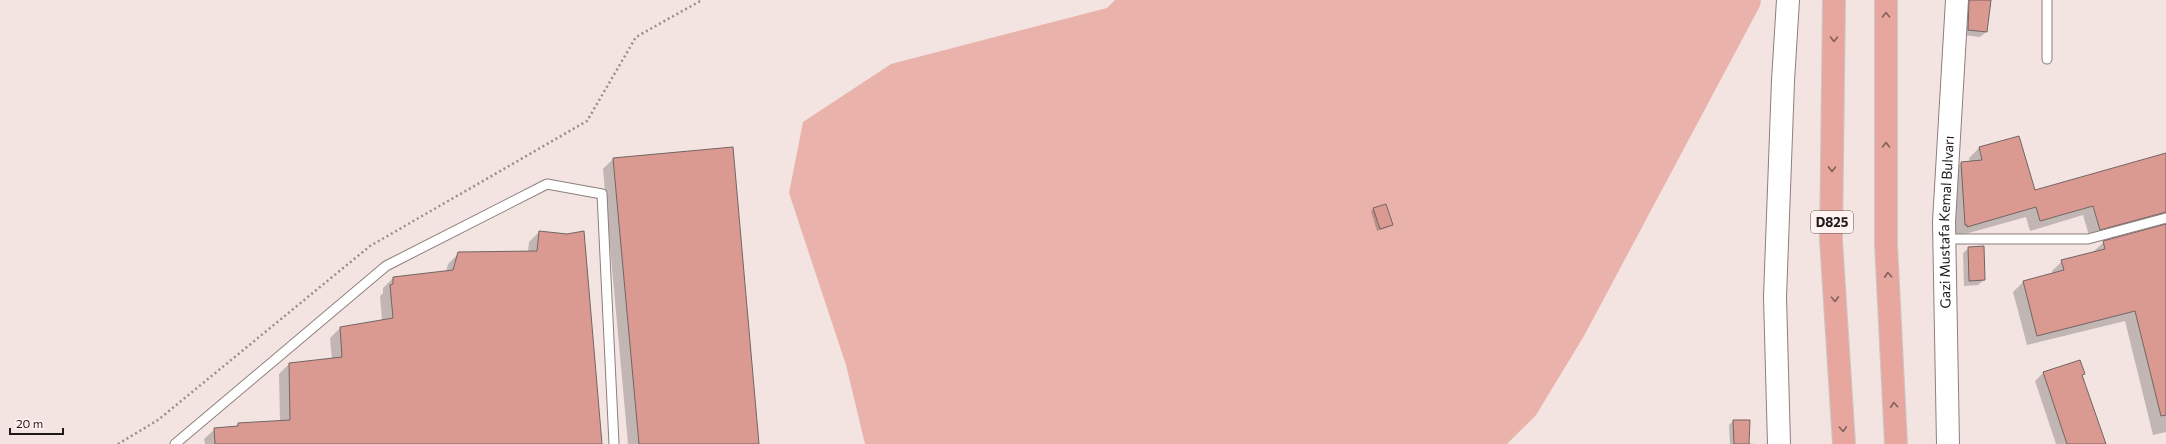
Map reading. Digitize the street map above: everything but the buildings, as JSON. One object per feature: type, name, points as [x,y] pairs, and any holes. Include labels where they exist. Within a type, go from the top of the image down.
[{"type":"highway","name":"D825","points":[[1834,0],[1832,240],[1844,444]]},
{"type":"highway","points":[[1886,0],[1886,244],[1896,444]]},
{"type":"street","points":[[1779,444],[1775,297],[1783,81],[1788,0]]},
{"type":"street","name":"Gazi Mustafa Kemal Bulvarı","points":[[1948,444],[1944,239],[1957,0]]},
{"type":"lane","points":[[2047,0],[2047,59]]},
{"type":"lane","points":[[175,444],[386,266],[548,184],[602,194],[614,444]]},
{"type":"lane","points":[[1944,239],[2088,239],[2166,218]]},
{"type":"path","points":[[118,444],[158,420],[370,246],[587,121],[636,37],[702,0]]},
{"type":"shaded area","points":[[1115,0],[1761,0],[1760,6],[1584,336],[1536,415],[1507,444],[865,444],[846,365],[789,193],[803,122],[891,64],[1107,8]]}]
